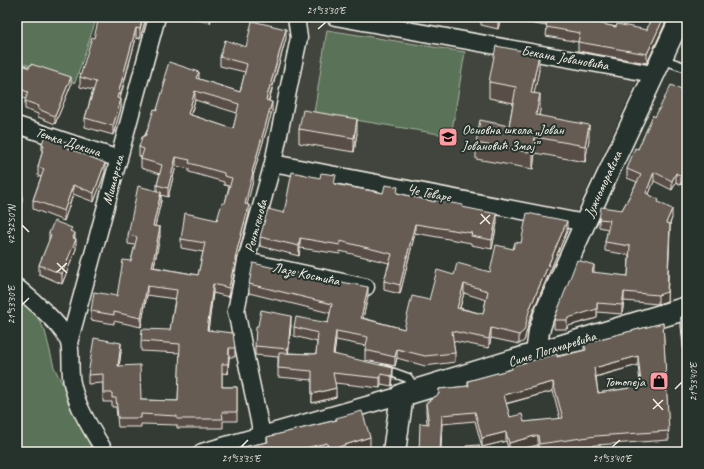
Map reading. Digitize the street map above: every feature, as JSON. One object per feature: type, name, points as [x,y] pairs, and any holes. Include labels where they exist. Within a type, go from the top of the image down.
[{"type":"main road","name":"Симе Погачаревића","points":[[409,393],[687,308]]},
{"type":"main road","points":[[394,452],[409,393]]},
{"type":"street","name":"Мишарска","points":[[105,452],[78,405],[71,383],[69,343],[157,17]]},
{"type":"street","name":"Рентгенова","points":[[262,435],[236,311],[246,261],[273,164],[299,38],[296,17]]},
{"type":"street","name":"Бекана Јовановића","points":[[335,17],[657,67]]},
{"type":"street","name":"Јужноморавска","points":[[536,354],[539,331],[544,315],[681,17]]},
{"type":"street","name":"Тетка Докина","points":[[17,125],[119,159]]},
{"type":"street","name":"Че Геваре","points":[[273,164],[585,223]]},
{"type":"street","name":"Лазе Костића","points":[[246,261],[366,287]]},
{"type":"street","points":[[17,287],[36,302],[49,316],[69,343]]},
{"type":"street","name":"Симе Погачаревића","points":[[202,452],[409,393]]},
{"type":"lane","name":"Бекана Јовановића","points":[[657,67],[687,68]]},
{"type":"lane","points":[[377,367],[408,378],[409,393]]},
{"type":"shaded area","name":"Основна школа „Јован Јовановић Змај”","points":[[310,19],[638,78],[576,212],[283,158],[289,115]]},
{"type":"green space","points":[[17,17],[97,17],[75,83],[17,61]]},
{"type":"green space","points":[[327,30],[465,52],[451,136],[314,113]]},
{"type":"green space","points":[[17,293],[32,307],[45,331],[54,367],[97,452],[17,452]]},
{"type":"building","points":[[99,17],[143,17],[140,29],[136,28],[117,98],[121,99],[113,126],[85,118],[96,82],[80,77],[92,37],[94,38]]},
{"type":"building","points":[[485,17],[499,17],[498,20]]},
{"type":"building","points":[[548,17],[576,17],[575,18],[616,27],[617,24],[647,30],[651,17],[664,17],[647,54],[578,42],[580,33],[546,27]]},
{"type":"building","points":[[252,21],[286,29],[266,100],[272,102],[252,172],[245,204],[249,205],[229,288],[213,284],[207,330],[233,333],[235,348],[229,348],[228,364],[222,364],[222,387],[237,387],[237,412],[222,412],[223,419],[177,419],[177,416],[141,414],[141,418],[118,418],[116,398],[112,398],[112,393],[103,393],[103,374],[88,375],[94,338],[121,343],[118,366],[140,365],[141,400],[178,401],[180,344],[141,341],[142,329],[170,330],[177,290],[147,286],[141,318],[114,312],[114,315],[91,311],[94,292],[117,296],[123,260],[131,261],[137,237],[128,235],[138,186],[161,192],[153,226],[160,227],[152,267],[198,275],[205,243],[181,239],[185,213],[217,220],[222,203],[225,203],[232,178],[224,176],[224,173],[189,163],[190,160],[176,157],[168,188],[157,185],[162,165],[141,159],[144,149],[139,147],[142,137],[146,135],[154,109],[157,110],[166,79],[164,78],[169,62],[199,72],[196,78],[240,92],[247,64],[220,57],[225,40],[246,47]],"holes":[[[195,91],[239,104],[233,129],[188,114]]]},
{"type":"building","points":[[496,46],[539,54],[531,93],[540,94],[536,115],[589,125],[585,146],[535,137],[533,153],[476,143],[480,120],[509,126],[516,87],[489,82]]},
{"type":"building","points":[[17,62],[29,68],[31,64],[71,77],[55,116],[38,109],[39,106],[25,101],[28,92],[17,88]]},
{"type":"building","points":[[671,85],[687,93],[687,165],[681,176],[676,173],[672,181],[654,172],[646,193],[659,200],[658,202],[672,209],[666,223],[670,224],[667,292],[658,295],[624,292],[622,305],[597,303],[597,309],[568,318],[567,320],[554,320],[577,260],[594,265],[592,272],[628,276],[630,246],[605,242],[610,220],[599,219],[601,207],[622,210],[641,175],[627,169],[635,148],[638,149],[653,115],[655,117]]},
{"type":"building","points":[[303,110],[357,119],[354,138],[299,129]]},
{"type":"building","points":[[45,135],[69,143],[68,148],[105,163],[94,193],[73,185],[64,211],[33,200],[44,169],[38,167]]},
{"type":"building","points":[[292,172],[320,178],[321,173],[336,175],[334,184],[383,193],[385,185],[398,187],[397,193],[435,202],[435,200],[463,205],[462,207],[497,214],[492,240],[471,236],[472,233],[415,224],[400,285],[384,281],[392,254],[340,241],[340,245],[300,238],[299,246],[260,237],[268,209],[284,213]]},
{"type":"building","points":[[17,190],[22,193],[17,204]]},
{"type":"building","points":[[527,213],[567,221],[530,308],[524,331],[519,335],[491,328],[489,339],[452,331],[455,353],[425,356],[397,349],[395,357],[365,350],[368,337],[336,331],[333,354],[393,368],[392,376],[381,374],[380,378],[333,373],[336,388],[312,394],[312,371],[278,368],[279,353],[316,354],[318,333],[294,327],[296,317],[328,323],[332,304],[249,284],[253,263],[326,280],[368,287],[361,318],[404,329],[412,296],[429,300],[437,270],[454,275],[457,263],[490,272],[496,245],[513,249],[515,242],[521,243]],"holes":[[[464,284],[488,291],[483,314],[457,308]]]},
{"type":"building","points":[[54,221],[72,228],[70,231],[75,233],[73,238],[76,239],[62,274],[39,265],[51,235],[49,233]]},
{"type":"building","points":[[17,233],[21,236],[17,244]]},
{"type":"building","points":[[261,310],[291,316],[288,349],[255,346],[256,326],[258,326]]},
{"type":"building","points":[[687,316],[687,378],[681,317]]},
{"type":"building","points":[[663,323],[669,431],[596,436],[539,444],[538,435],[509,443],[506,432],[482,438],[475,412],[442,415],[440,452],[419,452],[420,423],[429,424],[426,403],[439,394],[439,389],[469,386],[468,381],[512,369],[512,366],[557,354],[557,357],[586,350],[584,343]],"holes":[[[638,356],[641,383],[629,384],[630,388],[598,393],[594,368]],[[553,382],[563,418],[524,422],[522,414],[510,417],[504,395]]]},
{"type":"building","points":[[362,411],[370,437],[329,450],[327,443],[297,450],[297,452],[240,452],[239,448],[268,442],[267,437],[337,420],[336,418]]},
{"type":"building","points":[[479,445],[480,452],[467,452],[466,446]]},
{"type":"place","name":"Основна школа „Јован Јовановић Змај”","points":[[448,137]]},
{"type":"place","name":"Тотопеја","points":[[659,381]]}]
